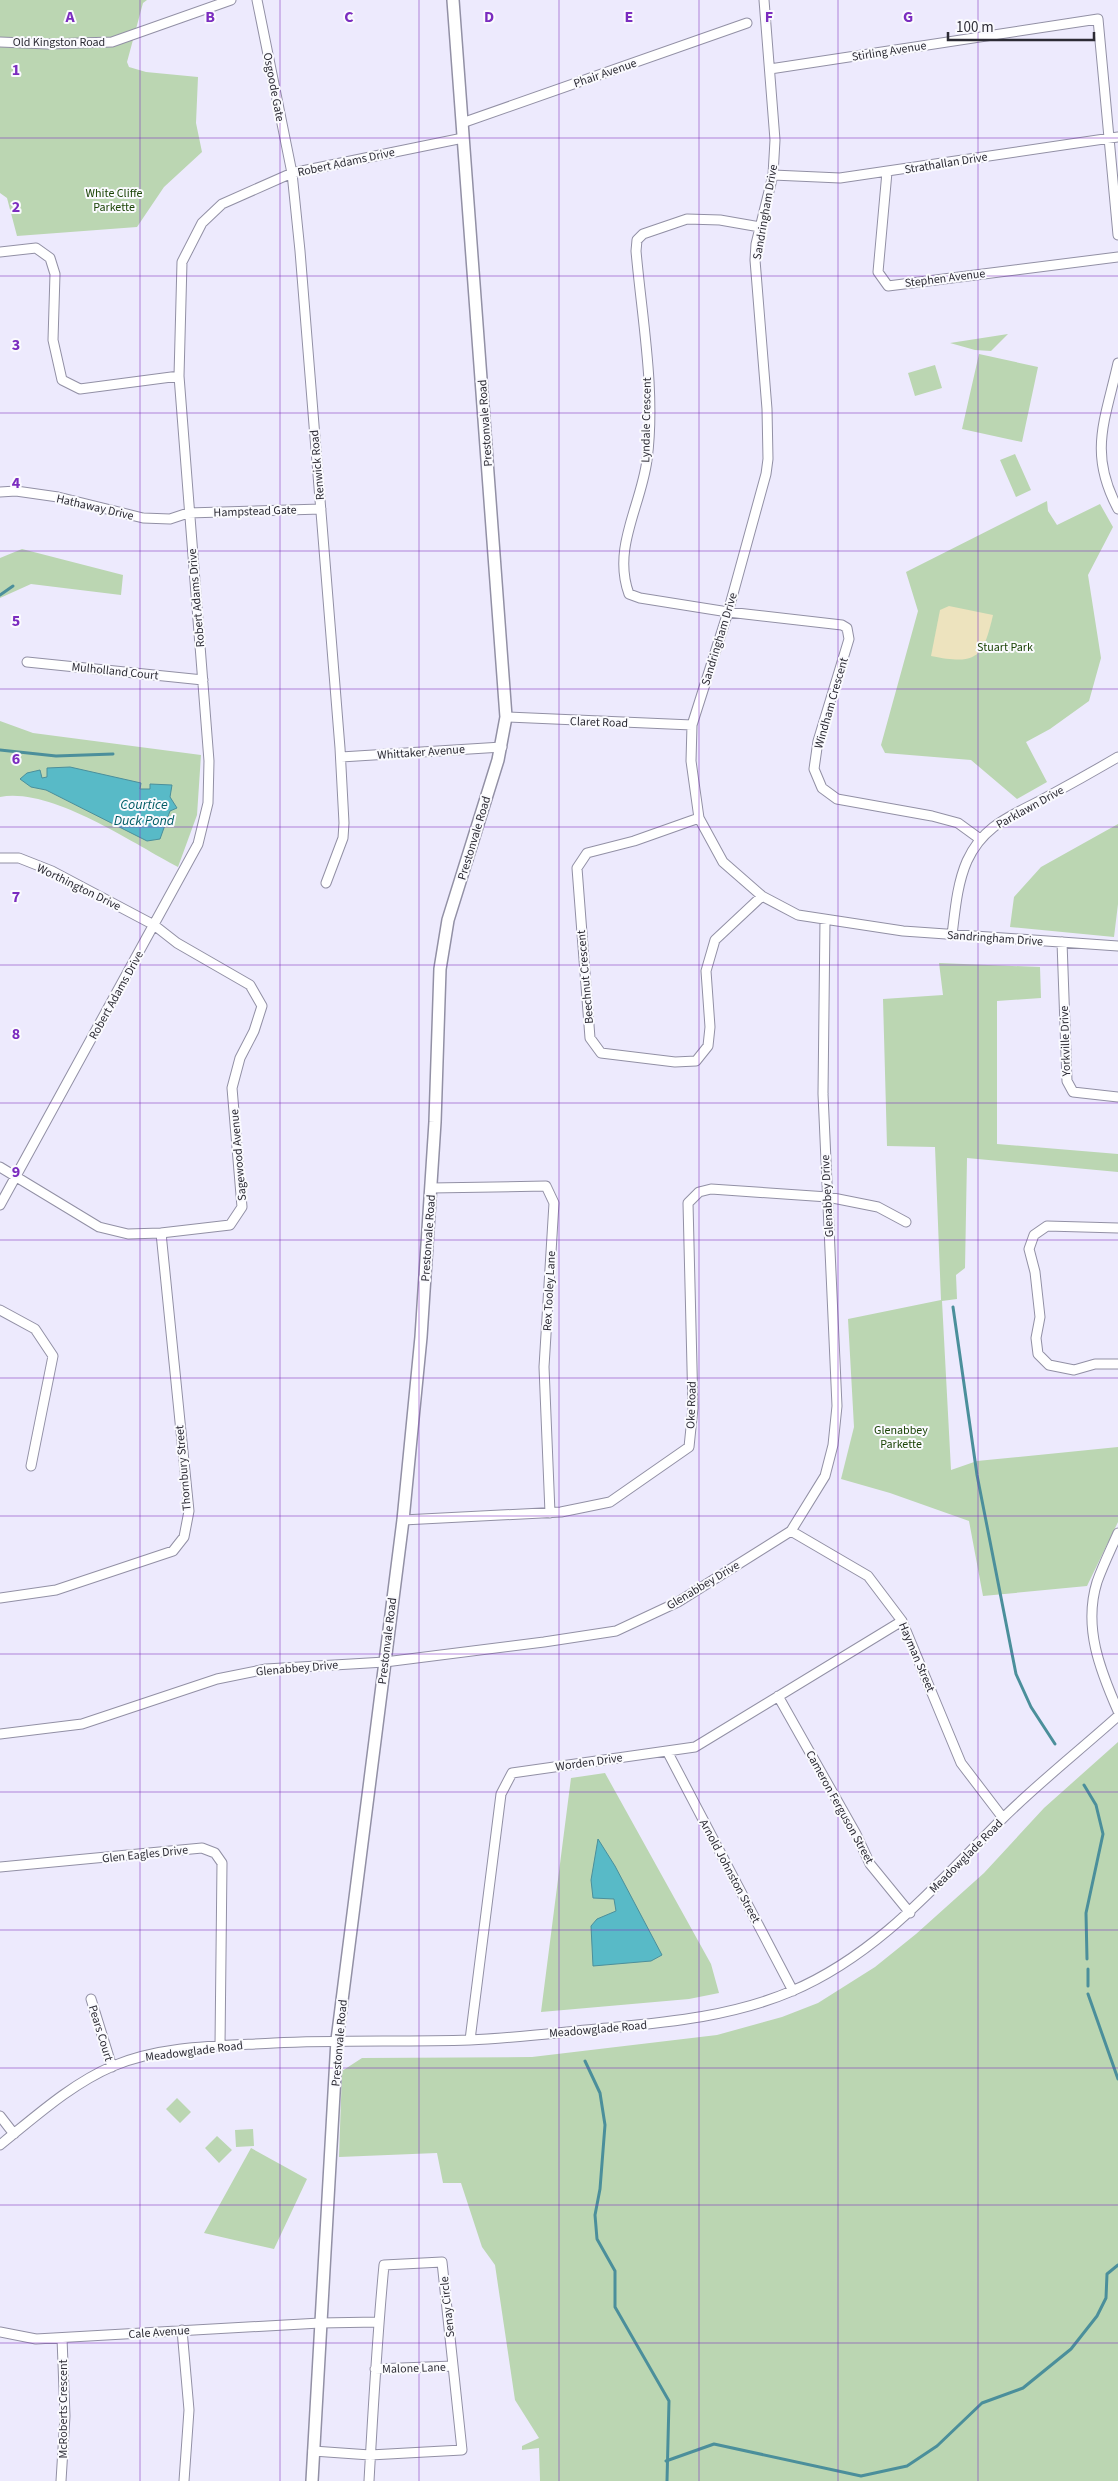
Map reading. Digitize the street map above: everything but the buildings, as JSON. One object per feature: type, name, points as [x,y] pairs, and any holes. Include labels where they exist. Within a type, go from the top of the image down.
[{"type":"street","name":"Old Kingston Road","points":[[0,42],[48,44],[112,42],[231,0]]},
{"type":"street","name":"Osgoode Gate","points":[[257,0],[292,173]]},
{"type":"street","name":"Prestonvale Road","points":[[312,2481],[337,2040],[403,1520],[422,1337],[431,1188],[438,994],[444,941],[454,901],[502,746],[506,718],[453,0]]},
{"type":"street","name":"Sandringham Drive","points":[[764,0],[775,140],[773,175],[760,227],[755,260],[767,408],[768,459],[766,474],[728,612],[692,726],[691,761],[699,818],[724,862],[762,896],[798,915],[902,931],[1118,946]]},
{"type":"street","name":"Stirling Avenue","points":[[770,69],[1098,20],[1114,137]]},
{"type":"street","name":"Phair Avenue","points":[[462,123],[747,23]]},
{"type":"street","name":"Strathallan Drive","points":[[773,175],[840,178],[1114,137]]},
{"type":"street","points":[[1114,137],[1118,235]]},
{"type":"street","name":"Robert Adams Drive","points":[[0,1205],[198,844],[208,803],[209,761],[188,513],[179,376],[182,262],[202,223],[222,204],[292,173],[463,138]]},
{"type":"street","name":"Stephen Avenue","points":[[887,172],[878,272],[888,286],[1118,257]]},
{"type":"street","name":"Renwick Road","points":[[292,173],[341,758],[344,823],[342,838],[326,883]]},
{"type":"street","name":"Lyndale Crescent","points":[[728,612],[640,598],[630,594],[625,582],[623,556],[648,451],[649,395],[636,250],[637,240],[643,234],[687,219],[720,220],[760,227]]},
{"type":"street","points":[[0,252],[36,248],[50,258],[55,274],[53,340],[62,380],[80,390],[179,376]]},
{"type":"street","points":[[1118,364],[1104,427],[1100,459],[1106,485],[1118,509]]},
{"type":"street","name":"Hathaway Drive","points":[[0,492],[16,491],[58,497],[143,518],[170,519],[188,513]]},
{"type":"street","name":"Hampstead Gate","points":[[188,513],[321,509]]},
{"type":"street","name":"Windham Crescent","points":[[728,612],[842,625],[847,628],[849,639],[817,751],[814,769],[822,788],[837,799],[932,816],[958,823],[980,839]]},
{"type":"street","name":"Mulholland Court","points":[[28,662],[203,680]]},
{"type":"street","name":"Claret Road","points":[[506,718],[692,726]]},
{"type":"street","name":"Whittaker Avenue","points":[[341,758],[502,746]]},
{"type":"street","name":"Parklawn Drive","points":[[952,935],[960,882],[967,861],[980,839],[1004,819],[1028,808],[1118,757]]},
{"type":"street","name":"Beechnut Crescent","points":[[699,818],[634,840],[587,852],[577,868],[590,1038],[601,1053],[675,1062],[696,1061],[708,1046],[710,1027],[706,971],[715,940],[762,896]]},
{"type":"street","name":"Worthington Drive","points":[[0,858],[19,858],[52,871],[154,925]]},
{"type":"street","name":"Glenabbey Drive","points":[[0,1734],[82,1724],[217,1679],[266,1669],[384,1662],[544,1642],[616,1630],[678,1602],[791,1531],[825,1476],[833,1445],[837,1406],[822,1094],[825,920]]},
{"type":"street","name":"Sagewood Avenue","points":[[0,1168],[99,1227],[128,1234],[161,1233],[230,1225],[242,1207],[232,1088],[240,1058],[254,1031],[262,1006],[250,985],[177,943],[154,925]]},
{"type":"street","name":"Yorkville Drive","points":[[1062,942],[1067,1081],[1073,1092],[1118,1097]]},
{"type":"street","name":"Rex Tooley Lane","points":[[431,1188],[546,1186],[554,1203],[544,1366],[550,1513]]},
{"type":"street","name":"Oke Road","points":[[403,1520],[550,1513],[610,1502],[689,1447],[692,1408],[688,1203],[699,1192],[711,1189],[828,1197]]},
{"type":"street","points":[[828,1197],[878,1207],[906,1222]]},
{"type":"street","points":[[1118,1228],[1047,1226],[1034,1235],[1029,1249],[1035,1272],[1040,1317],[1036,1338],[1038,1354],[1049,1365],[1074,1370],[1095,1364],[1118,1364]]},
{"type":"street","name":"Thornbury Street","points":[[0,1598],[56,1590],[172,1551],[184,1537],[189,1511],[161,1233]]},
{"type":"street","points":[[0,1310],[35,1329],[53,1356],[31,1466]]},
{"type":"street","name":"Hayman Street","points":[[791,1531],[868,1576],[902,1621],[961,1762],[1003,1818]]},
{"type":"street","points":[[1118,1533],[1097,1583],[1090,1622],[1099,1668],[1118,1711]]},
{"type":"street","name":"Worden Drive","points":[[470,2040],[501,1794],[512,1773],[695,1748],[902,1621]]},
{"type":"street","name":"Cameron Ferguson Street","points":[[778,1696],[856,1834],[870,1864],[910,1913]]},
{"type":"street","name":"Meadowglade Road","points":[[0,2145],[49,2105],[112,2067],[145,2055],[220,2045],[337,2040],[470,2040],[676,2022],[742,2008],[792,1991],[870,1945],[910,1913],[1003,1818],[1118,1716]]},
{"type":"street","name":"Arnold Johnston Street","points":[[667,1751],[792,1991]]},
{"type":"street","name":"Glen Eagles Drive","points":[[0,1867],[202,1848],[215,1853],[222,1863],[220,2045]]},
{"type":"street","name":"Pears Court","points":[[91,1999],[112,2067]]},
{"type":"street","points":[[0,2116],[14,2134]]},
{"type":"street","name":"Senay Circle","points":[[313,2451],[370,2455],[462,2450],[442,2262],[384,2265],[378,2322],[370,2455]]},
{"type":"street","name":"Cale Avenue","points":[[0,2332],[22,2338],[62,2338],[320,2323],[378,2322]]},
{"type":"street","points":[[182,2330],[189,2410],[184,2481]]},
{"type":"street","name":"McRoberts Crescent","points":[[61,2481],[65,2416],[62,2338]]},
{"type":"street","name":"Malone Lane","points":[[375,2369],[454,2366]]},
{"type":"street","points":[[369,2481],[370,2455]]},
{"type":"green space","name":"White Cliffe Parkette","points":[[0,0],[147,0],[143,3],[127,62],[129,67],[146,72],[198,77],[196,123],[202,152],[164,187],[137,227],[17,236],[7,198],[0,193]]},
{"type":"green space","points":[[1008,334],[991,351],[975,350],[950,343]]},
{"type":"green space","points":[[979,354],[1038,367],[1022,442],[962,429]]},
{"type":"green space","points":[[935,365],[942,388],[915,396],[908,373]]},
{"type":"green space","points":[[1015,454],[1031,490],[1016,497],[1000,460]]},
{"type":"green space","name":"Stuart Park","points":[[1047,501],[1048,511],[1057,525],[1100,504],[1113,527],[1088,575],[1101,658],[1089,701],[1050,729],[1026,742],[1047,782],[1017,799],[971,760],[885,753],[881,745],[918,611],[906,572]]},
{"type":"green space","points":[[22,549],[123,575],[121,595],[31,584],[0,598],[0,558]]},
{"type":"green space","points":[[0,721],[33,733],[201,755],[197,815],[178,867],[91,819],[67,808],[43,800],[20,796],[0,797]]},
{"type":"green space","points":[[1118,824],[1118,904],[1114,937],[1010,927],[1014,897],[1041,867]]},
{"type":"green space","name":"Glenabbey Parkette","points":[[939,963],[1040,967],[1041,998],[997,1001],[997,1144],[1118,1154],[1118,1172],[967,1158],[965,1268],[956,1275],[957,1299],[942,1301],[951,1470],[977,1461],[1118,1447],[1118,1522],[1087,1586],[983,1596],[969,1521],[890,1493],[841,1479],[854,1427],[848,1319],[941,1300],[935,1147],[887,1146],[883,999],[943,995]]},
{"type":"green space","points":[[1118,1742],[1118,2481],[540,2481],[539,2448],[522,2450],[522,2446],[539,2438],[515,2400],[495,2265],[482,2247],[461,2183],[443,2183],[437,2153],[339,2157],[342,2071],[362,2058],[532,2057],[717,2035],[782,2017],[818,2003],[875,1967],[916,1934],[984,1873],[1044,1808]]},
{"type":"green space","points":[[605,1773],[711,1964],[719,1993],[689,1999],[541,2012],[571,1778]]},
{"type":"green space","points":[[177,2098],[191,2112],[180,2123],[166,2109]]},
{"type":"green space","points":[[253,2129],[254,2146],[236,2147],[235,2130]]},
{"type":"green space","points":[[217,2136],[232,2150],[219,2163],[205,2148]]},
{"type":"green space","points":[[251,2148],[307,2179],[274,2249],[204,2233]]},
{"type":"sand","points":[[949,606],[993,615],[981,650],[968,659],[958,660],[931,656],[940,610]]},
{"type":"water","name":"Courtice Duck Pond","points":[[70,767],[141,783],[140,789],[150,789],[150,784],[172,785],[170,797],[177,808],[170,811],[160,839],[147,841],[46,790],[31,787],[20,779],[27,773],[40,770],[42,778],[47,777],[47,768]]},
{"type":"water","points":[[598,1839],[615,1866],[662,1955],[651,1961],[593,1966],[591,1926],[597,1919],[616,1911],[614,1899],[593,1898],[591,1880]]},
{"type":"waterway","points":[[0,595],[13,586]]},
{"type":"waterway","points":[[0,750],[56,756],[113,754]]},
{"type":"waterway","points":[[953,1307],[977,1475],[1016,1674],[1031,1707],[1055,1744]]},
{"type":"waterway","points":[[1084,1785],[1096,1805],[1103,1834],[1086,1913],[1087,1959]]},
{"type":"waterway","points":[[1088,1969],[1088,1986]]},
{"type":"waterway","points":[[1088,1994],[1118,2079]]},
{"type":"waterway","points":[[585,2061],[600,2093],[605,2125],[600,2189],[595,2215],[597,2239],[615,2271],[615,2307],[669,2401],[667,2481]]},
{"type":"waterway","points":[[666,2461],[714,2444],[861,2476],[907,2466],[937,2446],[982,2403],[1023,2388],[1071,2349],[1097,2316],[1106,2298],[1107,2274],[1118,2265]]}]
